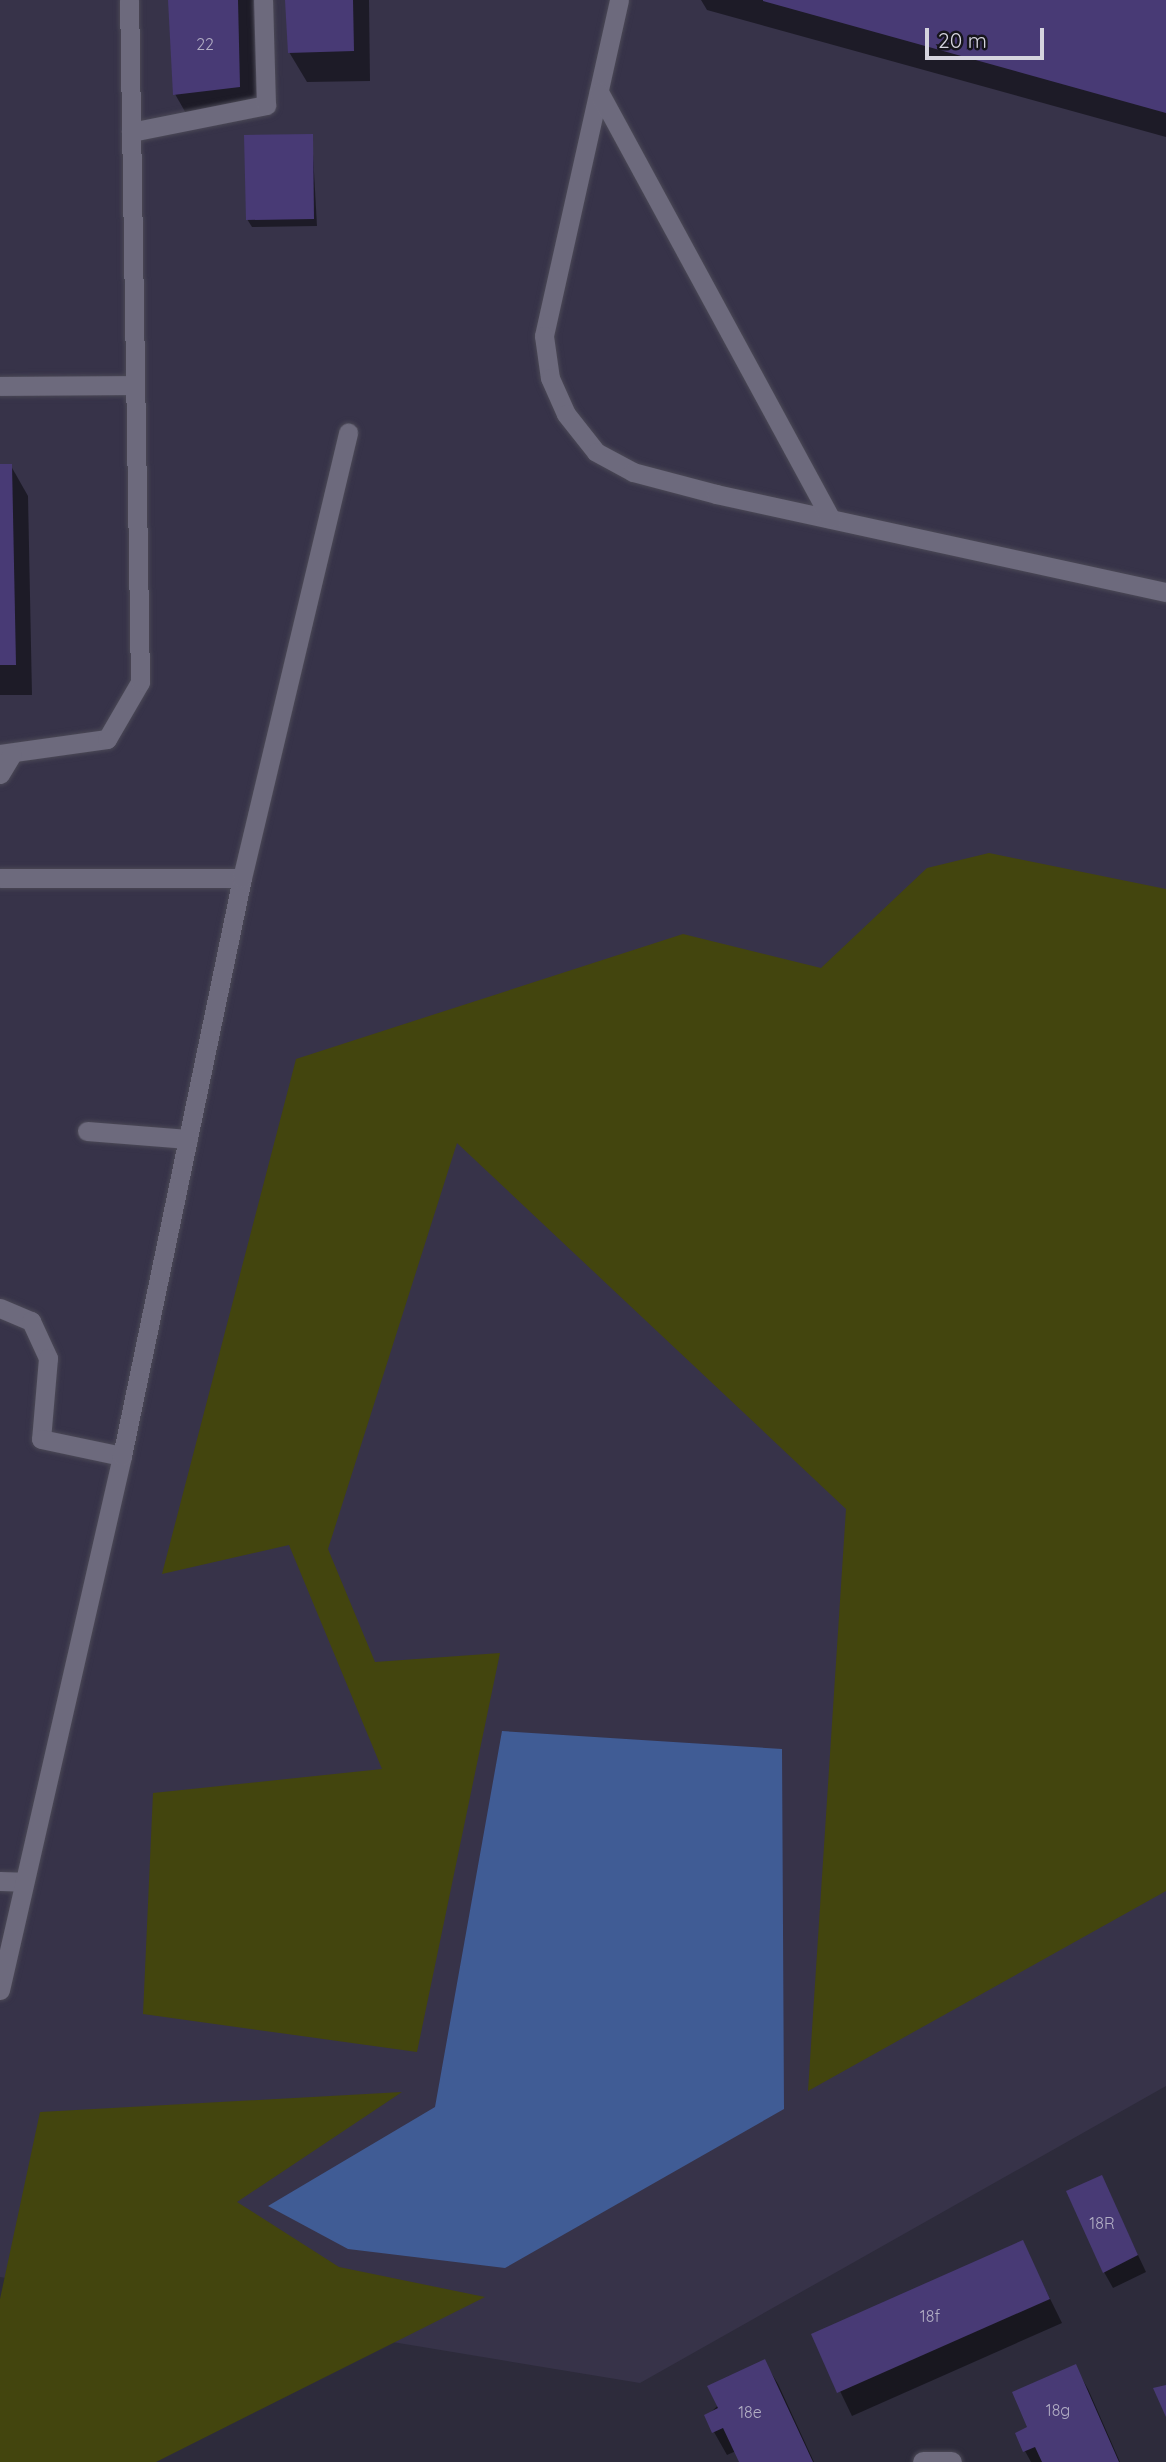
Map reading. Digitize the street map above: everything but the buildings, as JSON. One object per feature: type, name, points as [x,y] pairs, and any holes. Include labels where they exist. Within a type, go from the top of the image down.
[{"type":"street","points":[[923,2462],[951,2462]]},
{"type":"lane","points":[[0,774],[6,754],[107,739],[140,682],[129,0]]},
{"type":"lane","points":[[131,132],[266,104],[263,0]]},
{"type":"lane","points":[[619,0],[544,336],[550,378],[566,414],[596,452],[633,472],[1166,592]]},
{"type":"lane","points":[[599,92],[830,518]]},
{"type":"lane","points":[[0,386],[135,385]]},
{"type":"lane","points":[[0,1990],[122,1456],[243,878],[348,432]]},
{"type":"lane","points":[[0,878],[243,878]]},
{"type":"lane","points":[[87,1131],[188,1139]]},
{"type":"lane","points":[[0,1308],[31,1321],[48,1357],[41,1439],[122,1456]]},
{"type":"lane","points":[[0,1881],[23,1882]]},
{"type":"shaded area","points":[[0,0],[1166,0],[1166,2086],[640,2383],[0,2277]]},
{"type":"shaded area","points":[[989,853],[1166,889],[1166,1891],[808,2091],[846,1509],[457,1143],[328,1549],[375,1662],[500,1653],[417,2052],[143,2014],[153,1793],[382,1769],[289,1545],[162,1574],[296,1059],[683,934],[821,968],[927,868]]},
{"type":"shaded area","points":[[402,2092],[237,2202],[339,2267],[485,2297],[156,2462],[0,2462],[0,2299],[40,2112]]},
{"type":"water","points":[[502,1731],[782,1749],[784,2109],[505,2268],[348,2249],[268,2206],[435,2107]]}]
